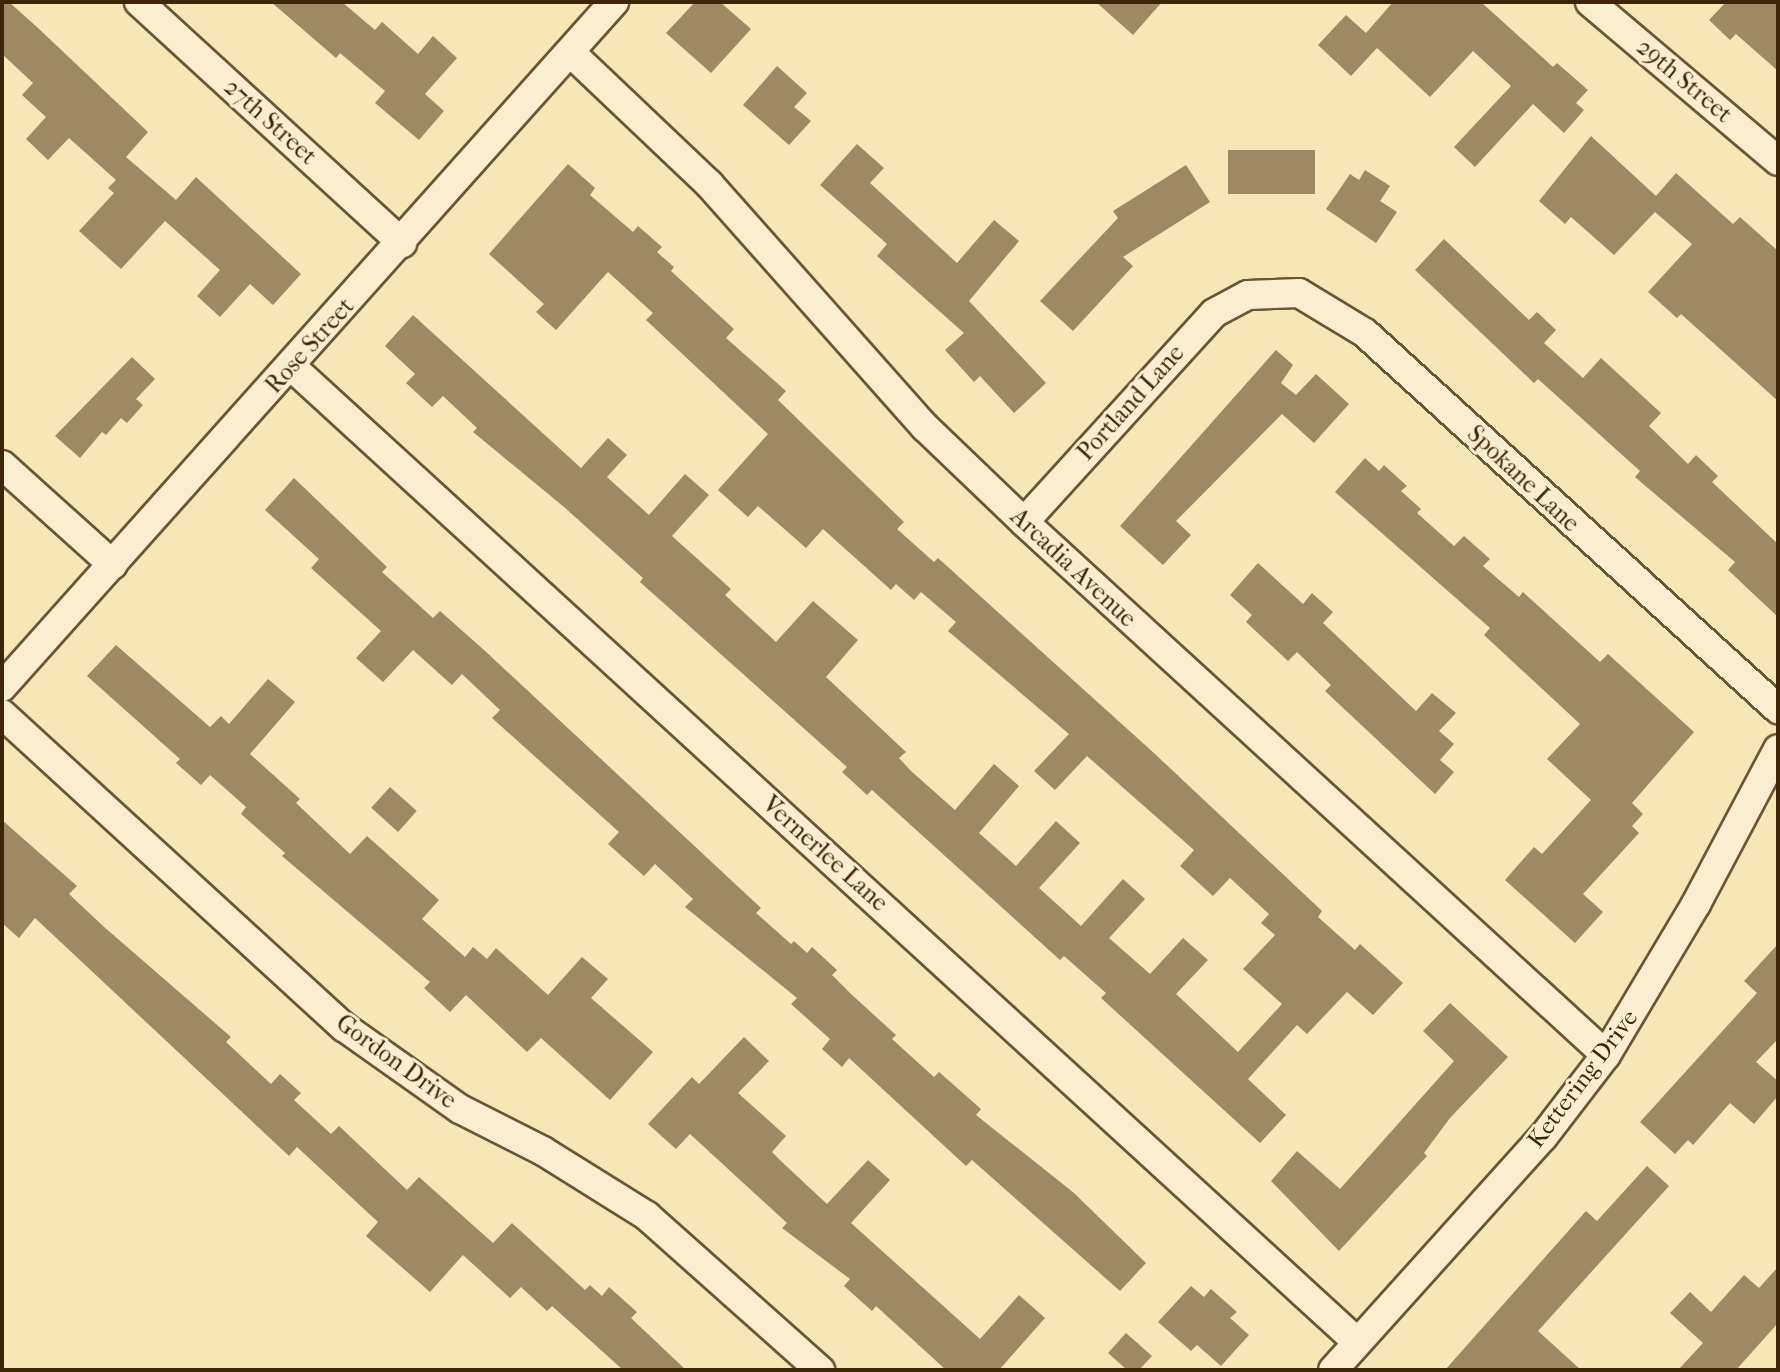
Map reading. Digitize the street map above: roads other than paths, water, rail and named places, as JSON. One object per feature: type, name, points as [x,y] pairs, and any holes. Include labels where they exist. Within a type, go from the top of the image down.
[{"type":"street","name":"27th Street","points":[[139,2],[402,243]]},
{"type":"street","name":"Rose Street","points":[[2,687],[292,367],[614,2]]},
{"type":"street","name":"29th Street","points":[[1590,2],[1778,161]]},
{"type":"street","name":"Arcadia Avenue","points":[[570,52],[709,184],[925,427],[1024,522],[1606,1055]]},
{"type":"street","name":"Spokane Lane","points":[[1248,295],[1299,293],[1365,333],[1778,709]]},
{"type":"street","name":"Portland Lane","points":[[1024,522],[1196,331],[1214,313],[1248,295]]},
{"type":"street","name":"Vernerlee Lane","points":[[292,367],[1357,1342]]},
{"type":"street","points":[[2,465],[113,565]]},
{"type":"street","name":"Gordon Drive","points":[[2,714],[344,1027],[448,1101],[543,1151],[647,1216],[820,1370]]},
{"type":"street","name":"Kettering Drive","points":[[1333,1370],[1543,1137],[1606,1055],[1696,904],[1778,749]]}]
